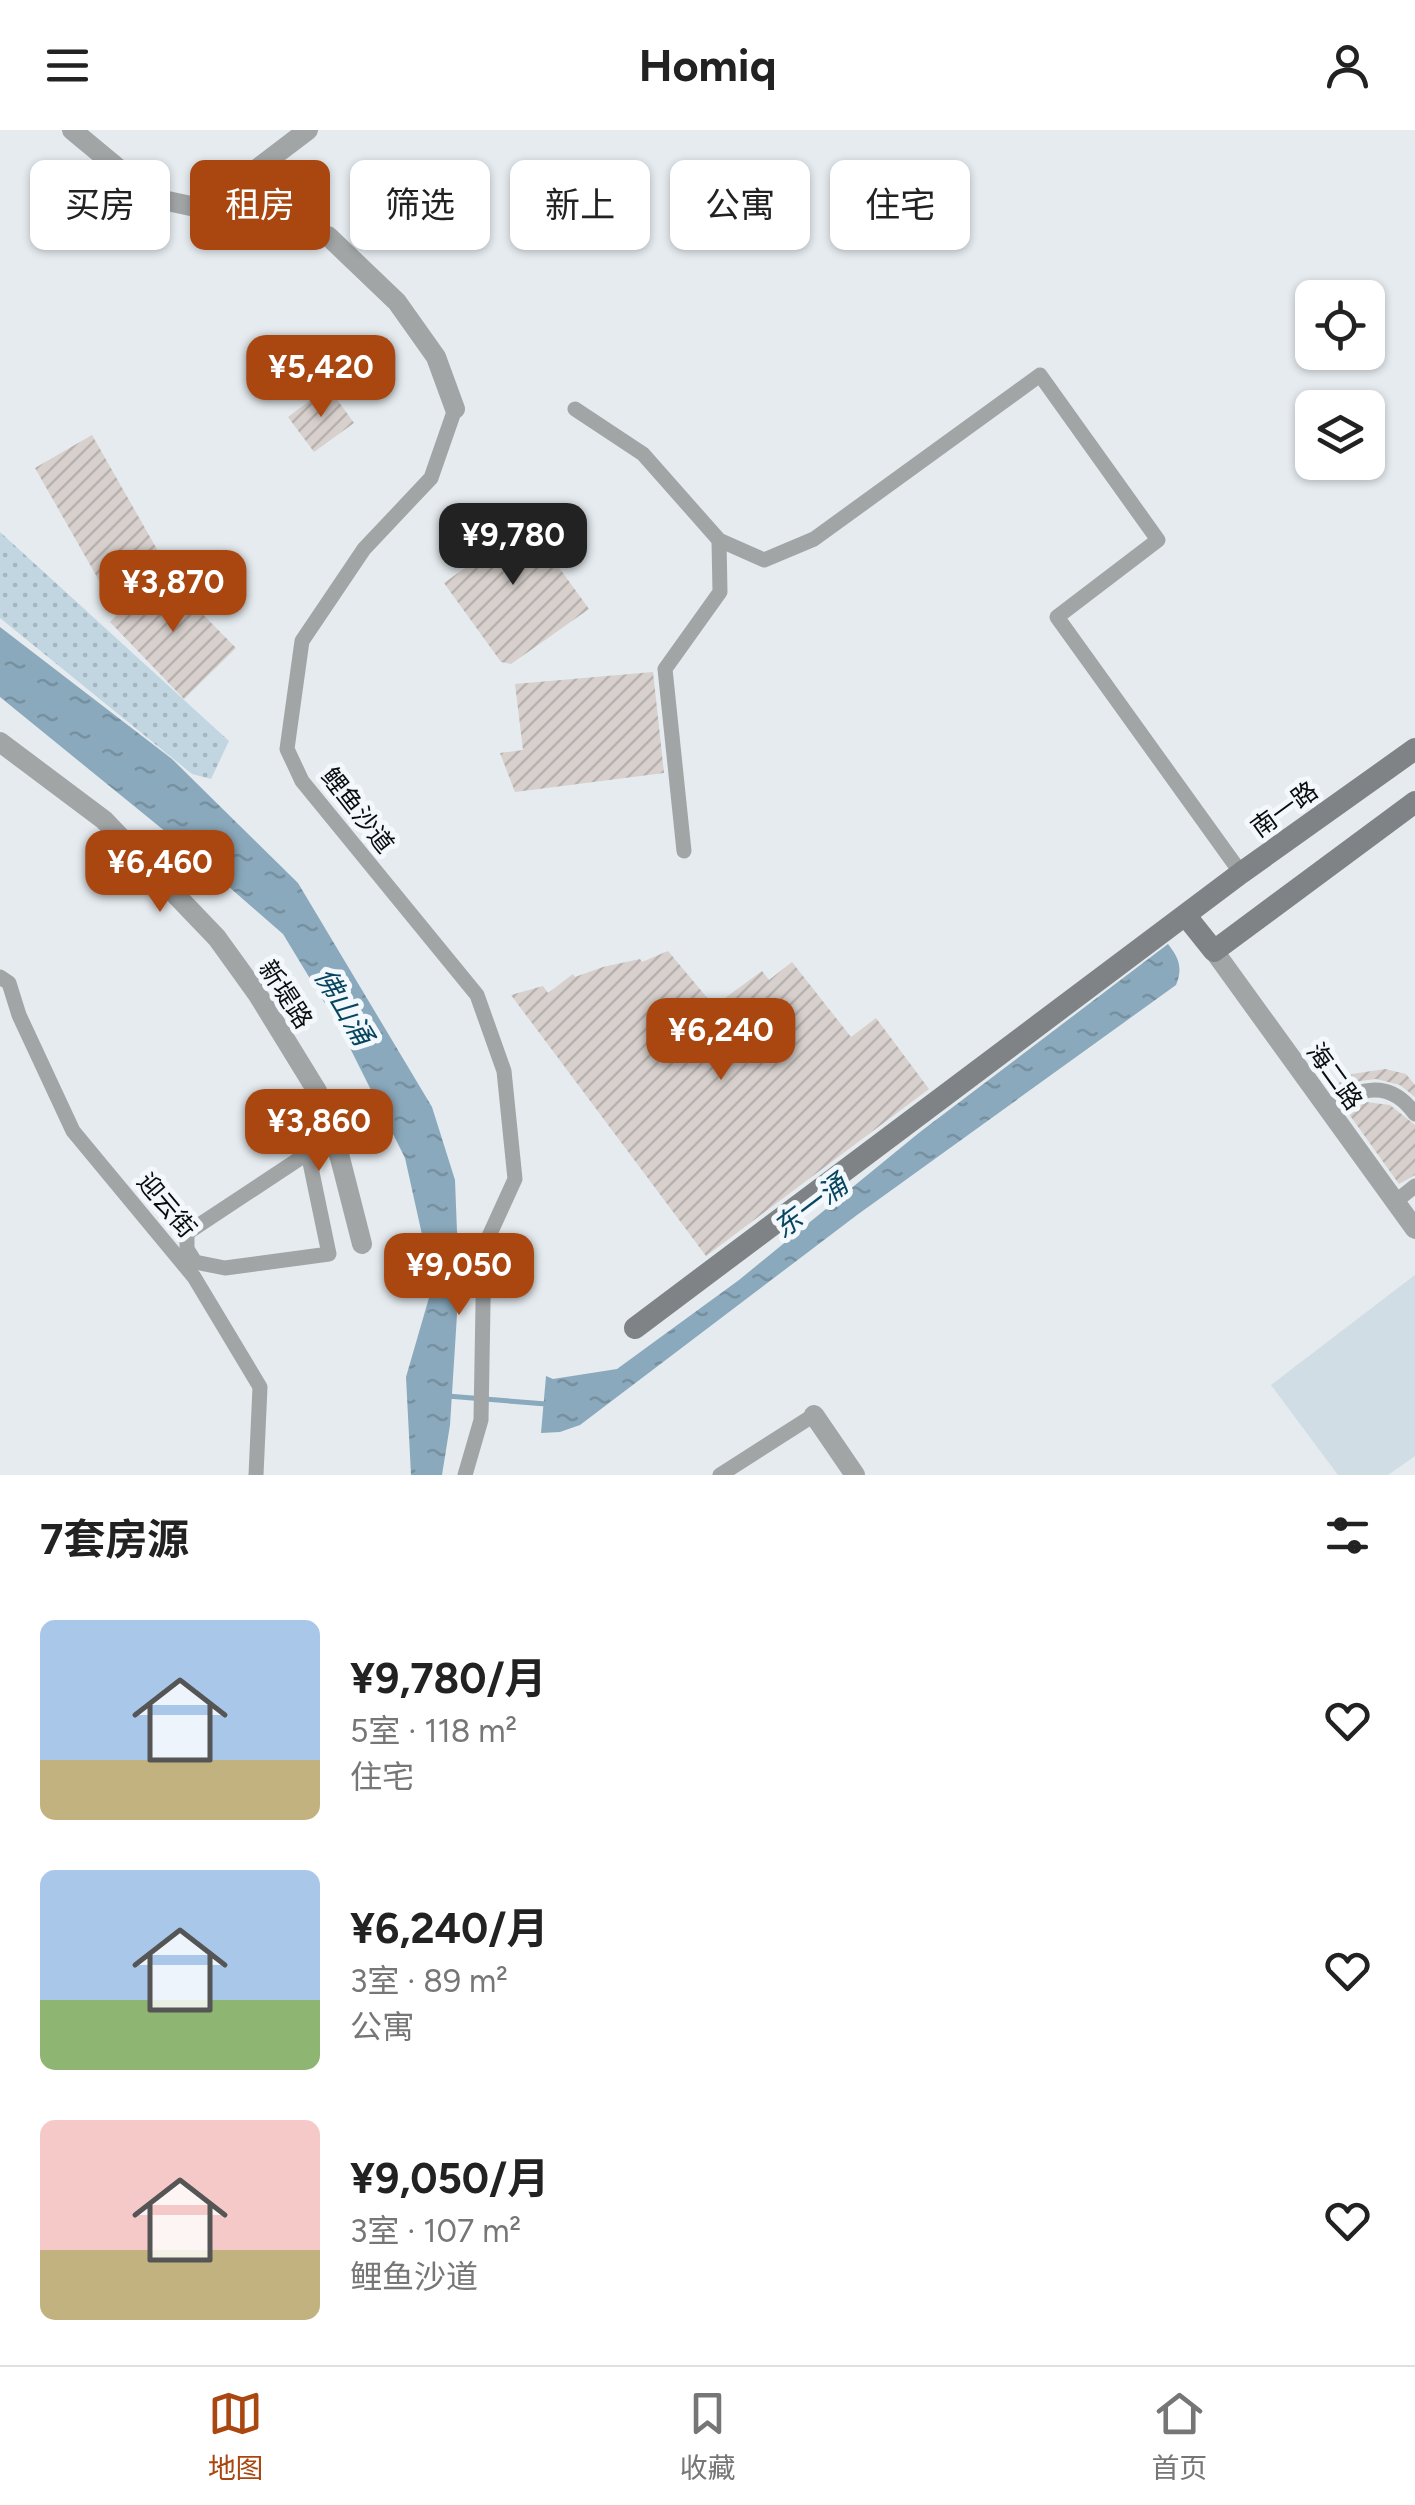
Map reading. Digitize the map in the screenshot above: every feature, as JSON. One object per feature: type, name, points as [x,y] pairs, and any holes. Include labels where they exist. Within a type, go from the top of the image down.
[{"type":"main road","name":"南一路","points":[[635,1328],[1242,873],[1415,749]]},
{"type":"main road","points":[[1186,916],[1214,952],[1415,802]]},
{"type":"street","points":[[72,130],[154,198],[190,205]]},
{"type":"street","points":[[268,160],[308,130]]},
{"type":"street","points":[[330,238],[397,302],[436,356],[456,409]]},
{"type":"street","points":[[575,409],[643,454],[719,540],[764,560],[814,538],[1040,376],[1158,540],[1057,618],[1242,873]]},
{"type":"street","name":"鲤鱼沙道","points":[[456,409],[431,478],[364,549],[302,641],[287,748],[302,781],[476,995],[504,1071],[514,1179],[484,1247],[482,1420],[465,1475]]},
{"type":"street","points":[[684,851],[665,669],[720,592],[719,540]]},
{"type":"street","name":"新堤路","points":[[0,742],[104,820],[217,938],[258,995],[317,1091],[340,1158],[362,1244]]},
{"type":"street","name":"海二路","points":[[1214,952],[1415,1229]]},
{"type":"street","name":"迎云街","points":[[0,978],[9,983],[19,1015],[73,1131],[194,1277],[260,1387],[256,1475]]},
{"type":"street","points":[[1327,1108],[1372,1088],[1402,1096],[1415,1114]]},
{"type":"street","points":[[308,1153],[188,1233],[186,1249],[195,1262],[225,1268],[329,1254],[308,1153],[317,1091]]},
{"type":"street","points":[[1396,1202],[1415,1186]]},
{"type":"street","points":[[720,1475],[814,1415],[855,1475]]},
{"type":"shaded area","points":[[0,532],[229,741],[211,779],[192,774],[0,618]]},
{"type":"shaded area","points":[[1415,1275],[1415,1456],[1388,1475],[1338,1475],[1271,1385]]},
{"type":"water","name":"佛山涌","points":[[0,627],[172,759],[298,883],[432,1107],[455,1180],[459,1283],[450,1425],[442,1475],[411,1475],[406,1377],[433,1284],[405,1158],[340,1028],[283,934],[166,832],[0,697]]},
{"type":"water","points":[[1168,944],[1179,963],[1176,985],[857,1215],[580,1425],[541,1433],[546,1376],[553,1379],[617,1369],[739,1280],[920,1132]]},
{"type":"building","points":[[328,387],[354,423],[314,452],[288,417]]},
{"type":"building","points":[[92,435],[158,551],[101,584],[35,468]]},
{"type":"building","points":[[474,505],[484,520],[504,506],[540,556],[547,551],[589,609],[511,664],[501,662],[444,583],[485,554],[458,516]]},
{"type":"building","points":[[161,572],[236,648],[184,699],[110,622]]},
{"type":"building","points":[[653,672],[664,773],[515,792],[500,753],[523,750],[515,684]]},
{"type":"building","points":[[668,951],[714,1006],[762,971],[769,980],[792,962],[851,1037],[876,1018],[929,1089],[706,1256],[511,995],[543,986],[548,993],[573,974],[575,977],[640,959],[642,962]]},
{"type":"building","points":[[1385,1069],[1406,1074],[1415,1085],[1415,1097],[1400,1085],[1376,1079],[1333,1092],[1330,1088],[1352,1074]]},
{"type":"building","points":[[1366,1102],[1390,1105],[1415,1125],[1415,1175],[1399,1184],[1346,1110]]},
{"type":"waterway","name":"东一涌","points":[[447,1396],[546,1404]]}]
